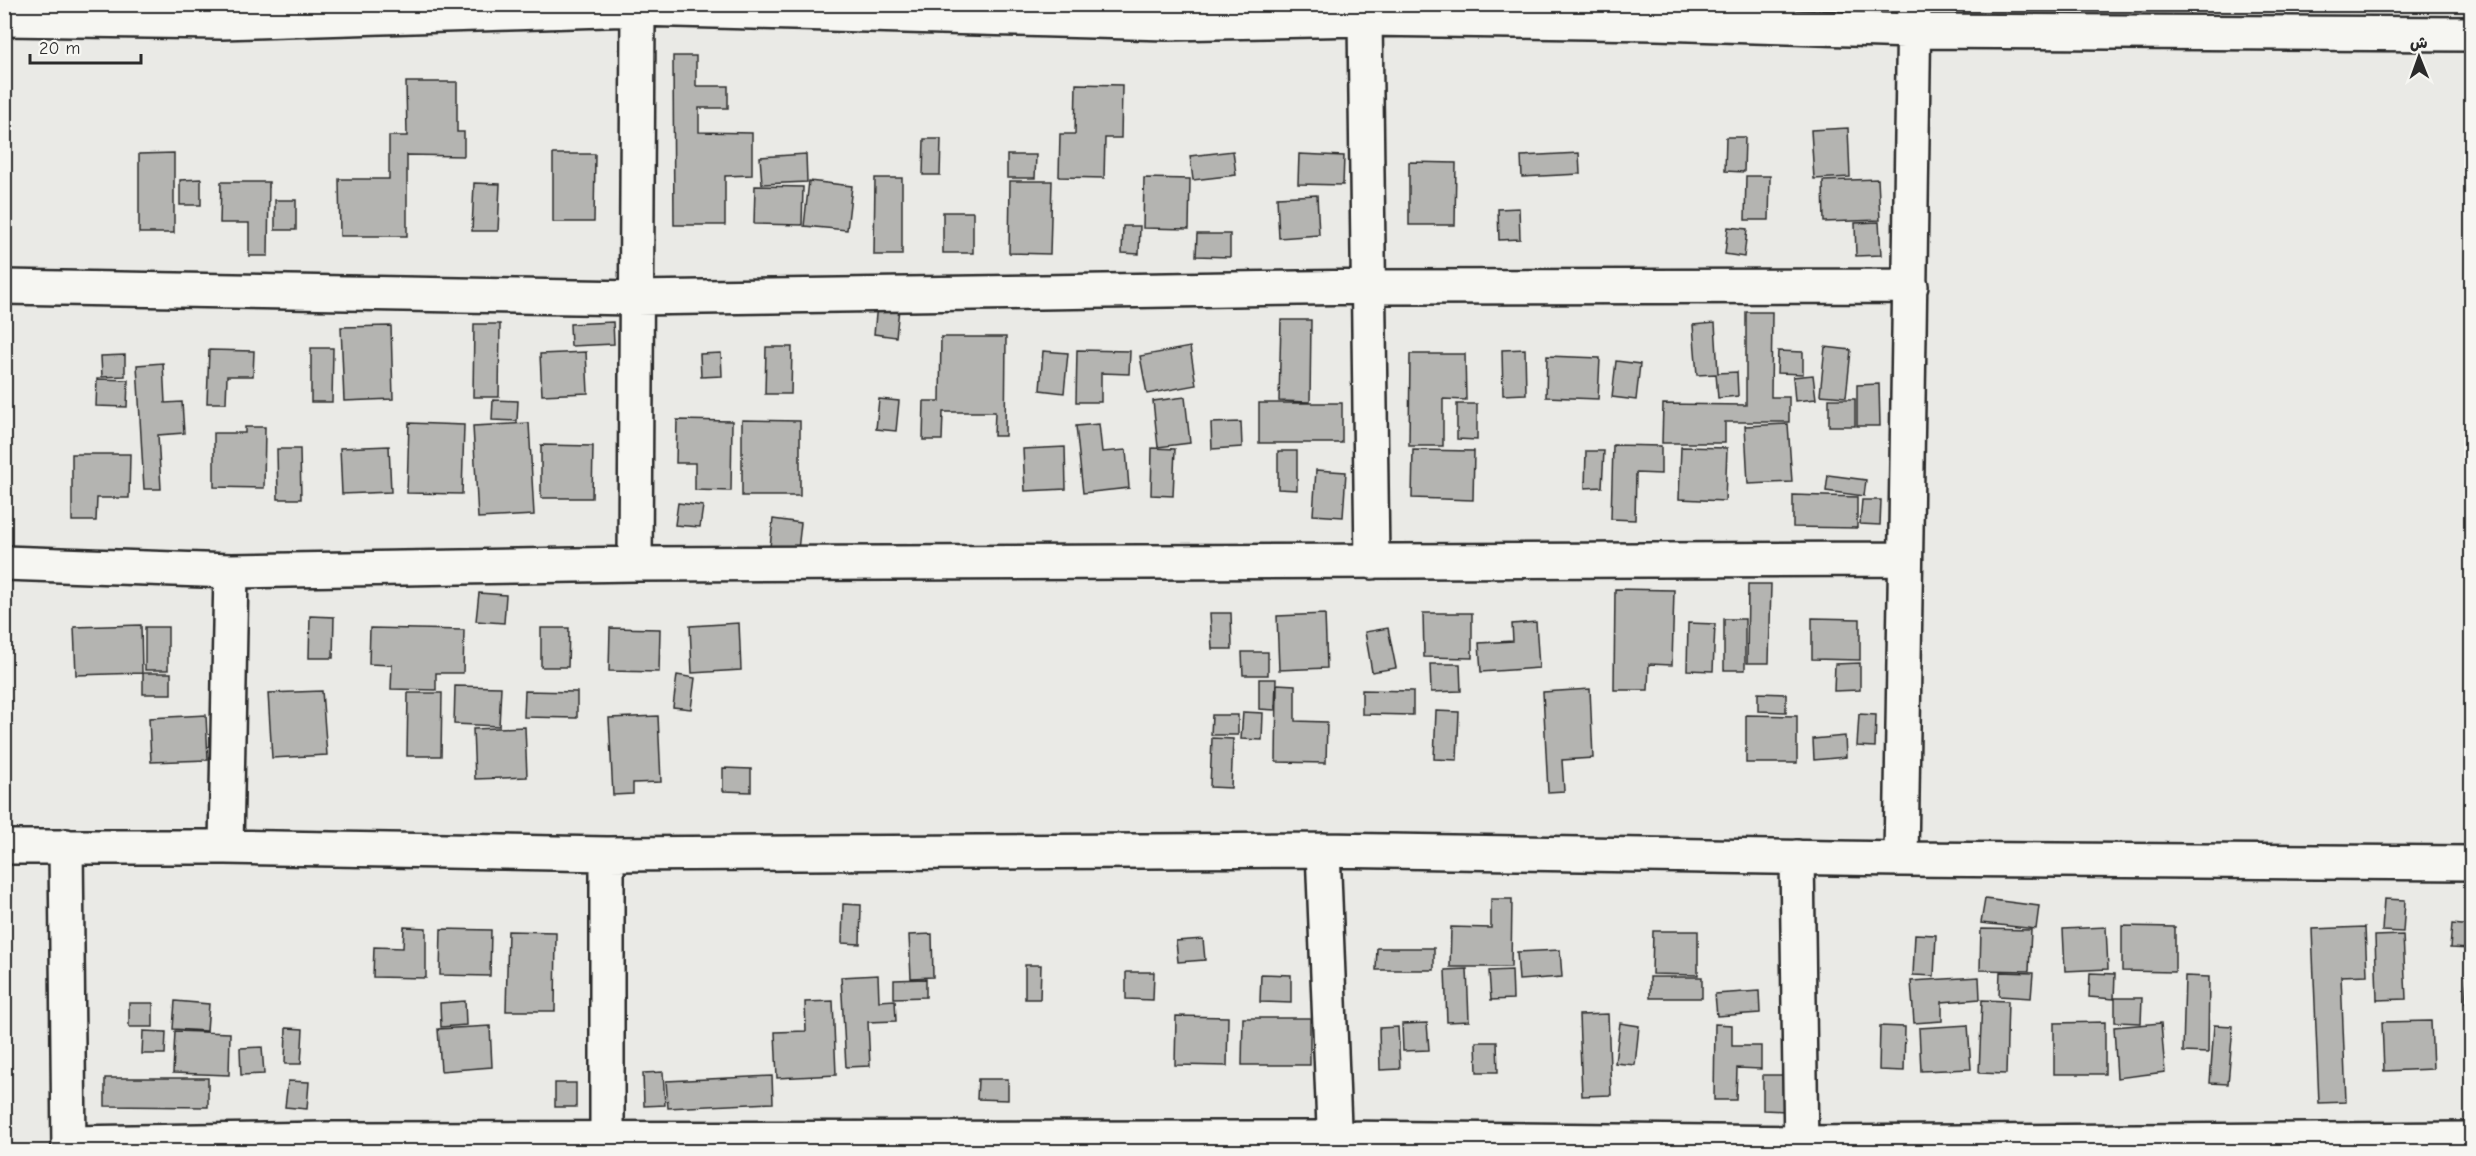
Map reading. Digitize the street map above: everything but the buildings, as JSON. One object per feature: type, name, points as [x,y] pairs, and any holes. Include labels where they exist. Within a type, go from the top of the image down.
[{"type":"street","points":[[635,564],[638,9]]},
{"type":"street","points":[[4,19],[221,13],[775,9],[1656,23],[1914,18],[2472,34]]},
{"type":"street","points":[[1901,859],[1914,18]]},
{"type":"street","points":[[1365,20],[1372,562]]},
{"type":"street","points":[[4,287],[636,298],[1370,286],[1911,286]]},
{"type":"street","points":[[4,563],[231,571],[635,564],[1904,559]]},
{"type":"street","points":[[226,847],[231,571]]},
{"type":"street","points":[[66,846],[69,1147],[327,1145],[1801,1147],[2472,1139]]},
{"type":"street","points":[[4,847],[226,847],[607,854],[1323,850],[1901,859],[2472,863]]},
{"type":"street","points":[[1323,850],[1335,1145]]},
{"type":"street","points":[[607,854],[607,1146]]},
{"type":"street","points":[[1797,857],[1801,1147]]}]
